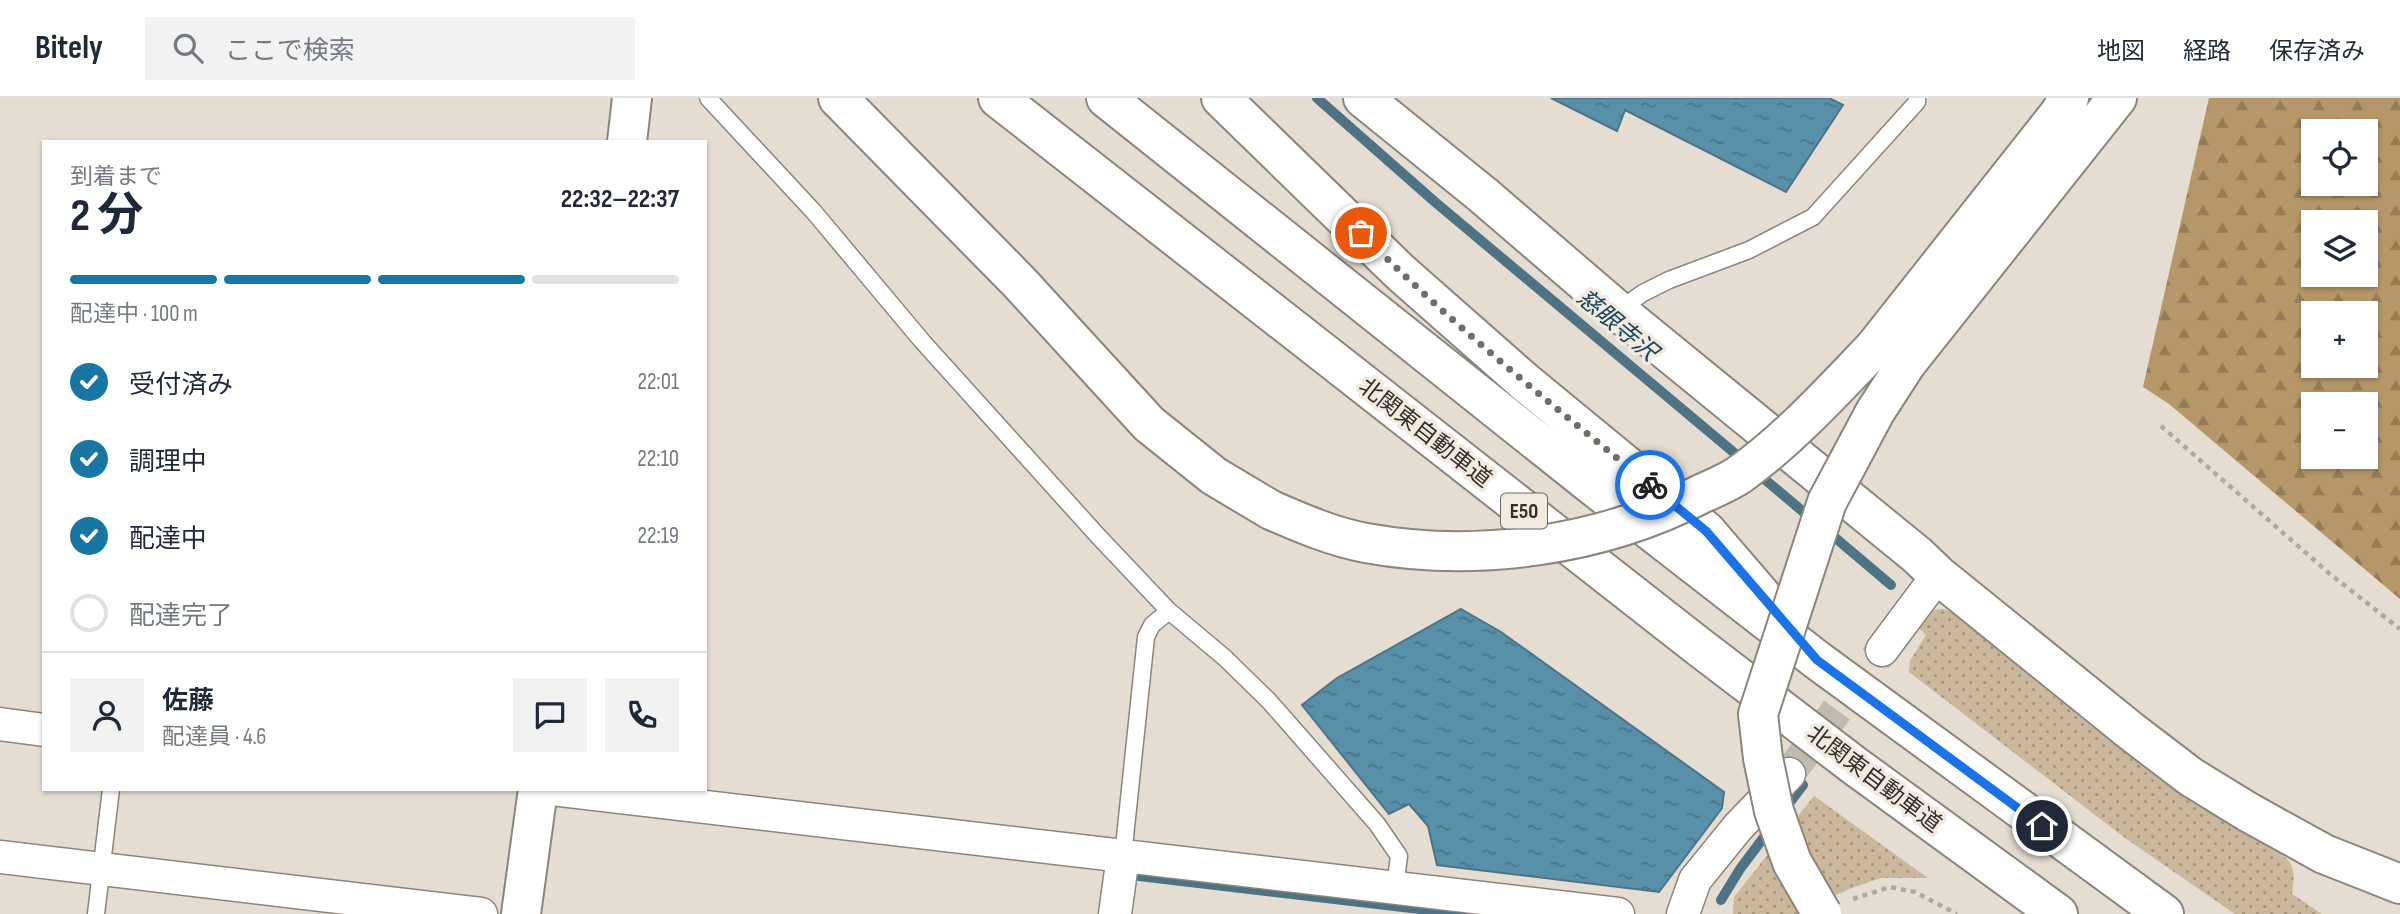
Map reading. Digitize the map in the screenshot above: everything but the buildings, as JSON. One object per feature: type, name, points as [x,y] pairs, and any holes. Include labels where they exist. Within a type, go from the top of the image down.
[{"type":"main road","points":[[627,140],[632,98]]},
{"type":"main road","points":[[838,98],[1009,272],[1149,424],[1214,476],[1271,510],[1308,526],[1363,543],[1415,550],[1472,551],[1538,544],[1617,528],[1681,505],[1737,476],[1890,356],[2118,98]]},
{"type":"main road","name":"北関東自動車道","points":[[998,98],[1698,646],[1855,766],[2058,914]]},
{"type":"main road","points":[[1106,98],[1593,486],[1817,660],[2164,914]]},
{"type":"main road","points":[[1221,98],[1399,272],[1526,383],[1706,531],[1817,660]]},
{"type":"main road","points":[[1363,98],[1938,575],[2191,777],[2248,812],[2324,853],[2400,884]]},
{"type":"main road","points":[[1833,908],[1792,862],[1774,811],[1763,758],[1758,715],[1827,502],[1875,412],[1890,356],[2069,98]]},
{"type":"main road","points":[[521,914],[538,791]]},
{"type":"street","points":[[1882,650],[1938,575]]},
{"type":"street","points":[[0,724],[42,730]]},
{"type":"street","points":[[1683,914],[1695,880],[1738,827],[1789,775]]},
{"type":"street","points":[[569,791],[1618,914]]},
{"type":"street","points":[[1115,914],[1123,856]]},
{"type":"street","points":[[0,857],[481,914]]},
{"type":"lane","points":[[708,98],[814,212],[922,341],[1090,527],[1169,611],[1225,658],[1269,701],[1377,824],[1399,856],[1395,887]]},
{"type":"lane","points":[[1618,311],[1643,293],[1669,280],[1749,250],[1812,217],[1917,102],[1917,98]]},
{"type":"lane","points":[[1123,856],[1146,637],[1152,625],[1169,611]]},
{"type":"lane","points":[[96,914],[111,791]]},
{"type":"path","points":[[2161,426],[2330,574],[2400,629]]},
{"type":"path","points":[[1833,908],[1890,887],[1915,892],[1957,914]]},
{"type":"shaded area","points":[[1943,609],[1953,613],[2097,731],[2186,799],[2282,855],[2293,870],[2292,894],[2322,914],[2235,914],[2125,838],[1909,672],[1910,661],[1926,635],[1918,627],[1933,610]]},
{"type":"shaded area","points":[[1814,796],[1928,878],[1881,878],[1849,889],[1817,904],[1804,914],[1733,914],[1734,897]]},
{"type":"green space","points":[[2209,98],[2400,98],[2400,599],[2169,404],[2143,387]]},
{"type":"water","points":[[1551,98],[1829,98],[1843,105],[1786,192],[1625,110],[1617,131]]},
{"type":"water","points":[[1461,609],[1501,632],[1724,792],[1722,808],[1659,892],[1437,865],[1428,826],[1409,804],[1389,814],[1302,705],[1337,678]]},
{"type":"waterway","name":"慈眼寺沢","points":[[1317,98],[1435,202],[1744,461]]},
{"type":"waterway","name":"慈眼寺沢","points":[[1756,472],[1813,520]]},
{"type":"waterway","name":"慈眼寺沢","points":[[1826,530],[1891,585]]},
{"type":"waterway","name":"慈眼寺沢","points":[[1784,810],[1803,785]]},
{"type":"waterway","name":"慈眼寺沢","points":[[1721,900],[1770,829]]},
{"type":"waterway","points":[[1139,876],[1462,914]]},
{"type":"tunnel","points":[[1789,774],[1882,650]]},
{"type":"way so far","points":[[1361,233],[1399,272],[1526,383],[1650,485]]},
{"type":"route","points":[[1650,485],[1706,531],[1817,660],[2042,826]]}]
